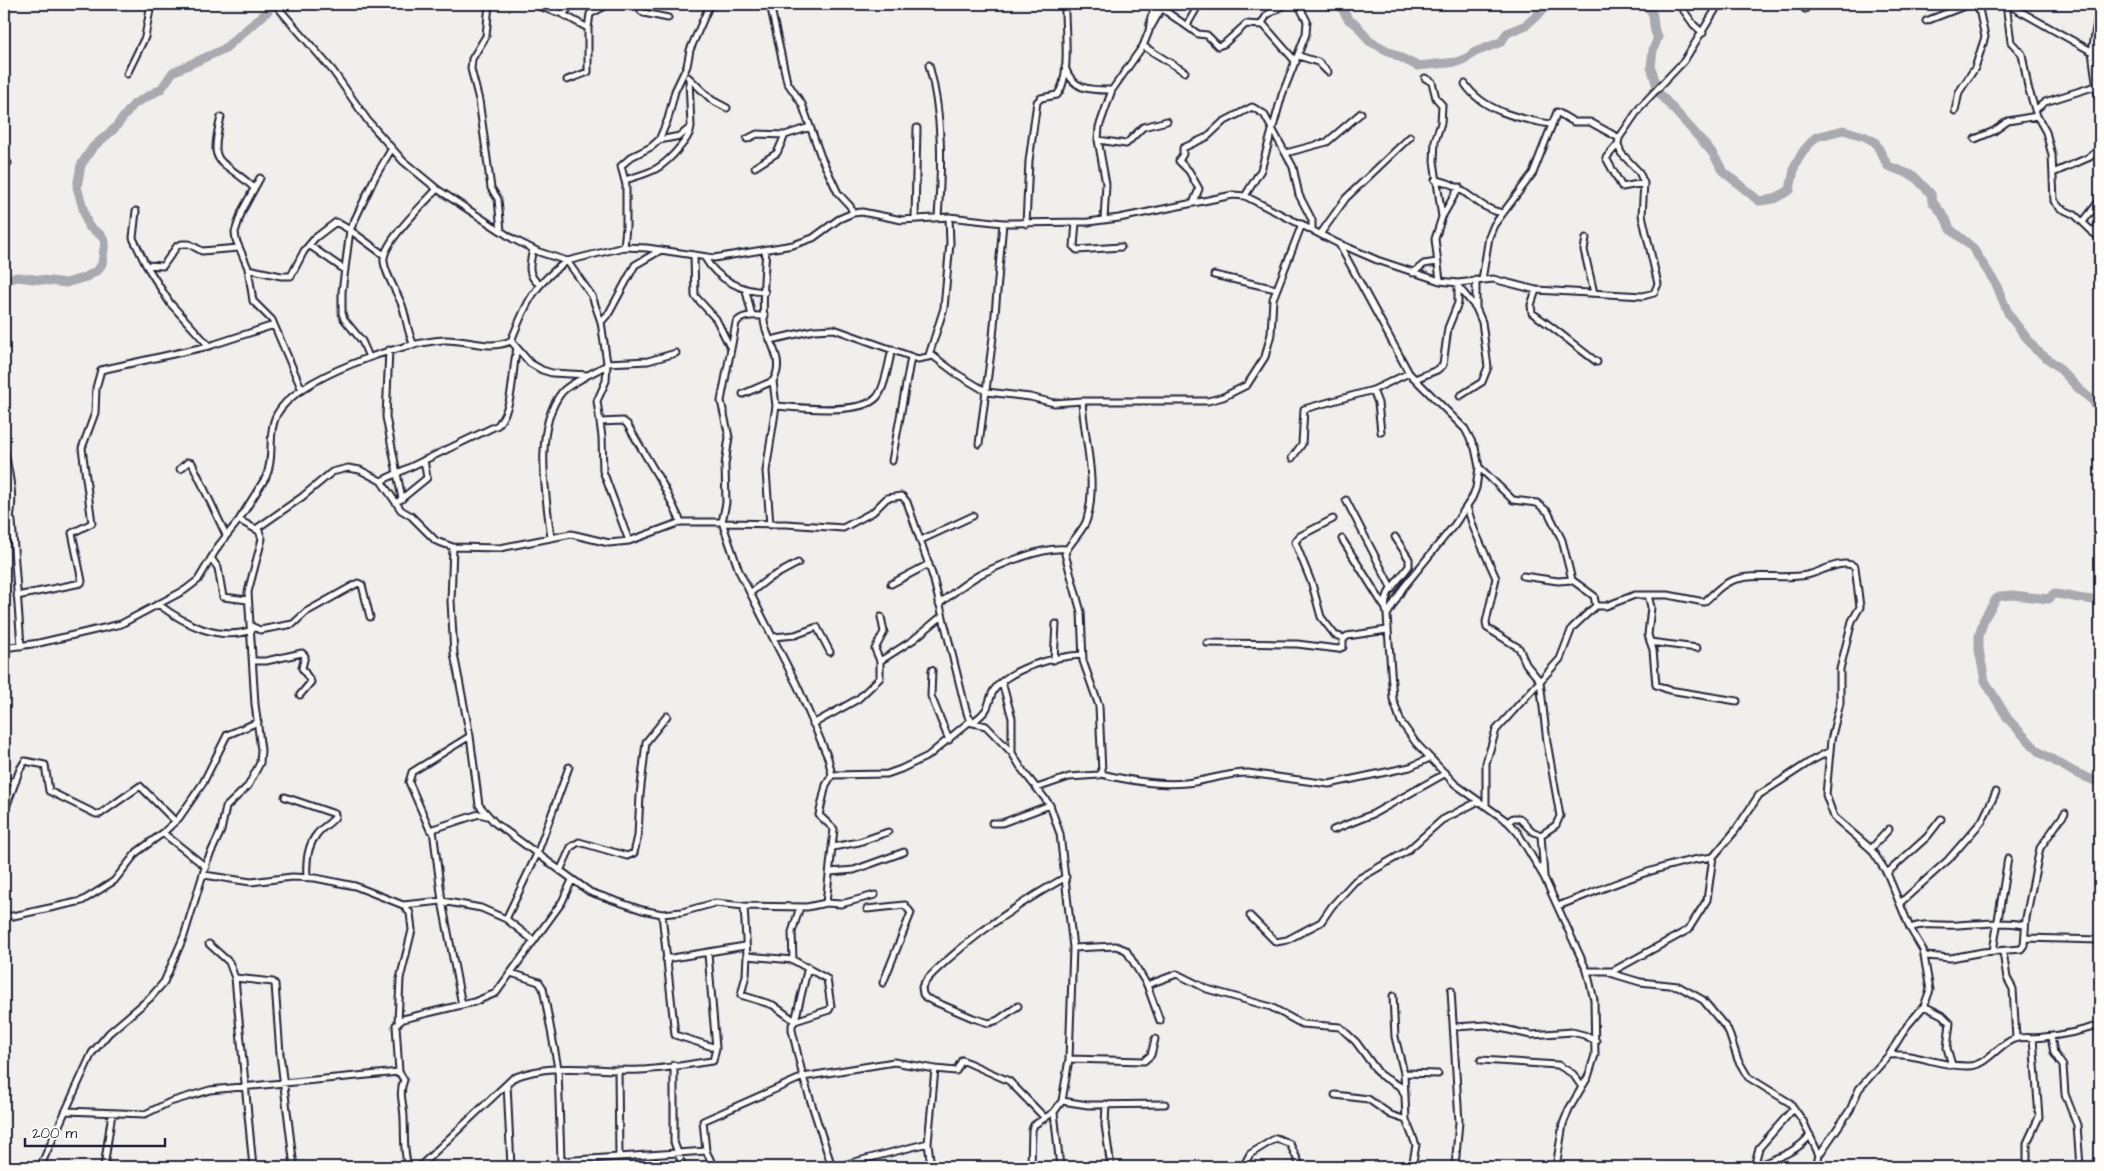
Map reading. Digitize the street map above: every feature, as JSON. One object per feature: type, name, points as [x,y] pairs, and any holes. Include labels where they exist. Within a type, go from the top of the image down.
[{"type":"street","points":[[127,74],[144,37],[151,4]]},
{"type":"street","points":[[275,4],[333,71],[391,150],[437,189],[501,232],[533,249],[567,261],[592,296],[602,322],[607,364],[606,380],[597,402],[603,471],[629,541]]},
{"type":"street","points":[[489,4],[486,36],[472,59],[471,69],[479,100],[491,188],[498,198],[501,232]]},
{"type":"street","points":[[532,4],[562,14],[588,28]]},
{"type":"street","points":[[562,14],[567,10],[568,4]]},
{"type":"street","points":[[567,80],[588,72],[588,28],[590,14],[609,4]]},
{"type":"street","points":[[639,4],[644,13],[668,18]]},
{"type":"street","points":[[625,180],[646,175],[664,167],[683,143],[691,127],[686,76],[687,66],[690,50],[710,4]]},
{"type":"street","points":[[770,4],[787,82],[800,99],[838,193],[853,213]]},
{"type":"street","points":[[1026,224],[1029,161],[1037,102],[1041,98],[1057,95],[1062,84],[1067,48],[1066,4]]},
{"type":"street","points":[[1104,220],[1106,184],[1098,140],[1098,127],[1112,90],[1144,46],[1151,18],[1158,7],[1164,4]]},
{"type":"street","points":[[1187,25],[1199,4]]},
{"type":"street","points":[[1262,25],[1264,18],[1285,4]]},
{"type":"street","points":[[1245,196],[1261,170],[1282,95],[1299,56],[1307,27],[1304,14],[1298,4]]},
{"type":"street","points":[[1679,4],[1694,25],[1703,33]]},
{"type":"street","points":[[4,648],[121,624],[194,584],[226,535],[239,520],[270,469],[276,416],[285,404],[302,390],[369,357],[389,350],[443,340],[489,347],[499,346],[511,341],[521,315],[539,284],[567,261],[624,247],[662,250],[705,258],[723,257],[801,243],[853,213],[862,212],[894,219],[915,220],[949,217],[1026,224],[1076,222],[1104,220],[1222,196],[1245,196],[1321,233],[1339,244],[1413,273],[1440,281],[1458,285],[1479,280],[1503,281],[1536,290],[1643,296],[1657,290],[1658,284],[1642,214],[1644,183],[1639,172],[1621,153],[1618,144],[1619,138],[1641,106],[1675,72],[1703,33],[1719,4]]},
{"type":"street","points":[[1926,21],[1970,4]]},
{"type":"street","points":[[1955,111],[1959,92],[1975,68],[1985,36],[1978,4]]},
{"type":"street","points":[[2007,4],[2092,52]]},
{"type":"street","points":[[2007,4],[2011,42],[2022,54],[2028,87],[2036,113],[2046,132],[2052,155],[2055,204],[2083,222],[2100,239]]},
{"type":"street","points":[[2100,4],[2095,23],[2092,52],[2100,112]]},
{"type":"street","points":[[1158,7],[1198,34],[1207,36],[1218,46],[1224,44],[1246,24],[1262,25],[1296,62]]},
{"type":"street","points":[[2082,45],[2094,42]]},
{"type":"street","points":[[1144,46],[1185,72]]},
{"type":"street","points":[[1299,56],[1318,62],[1328,72]]},
{"type":"street","points":[[2093,63],[2100,64]]},
{"type":"street","points":[[929,64],[936,91],[941,124],[942,168],[938,217]]},
{"type":"street","points":[[1064,67],[1074,83]]},
{"type":"street","points":[[686,76],[712,100],[727,108]]},
{"type":"street","points":[[624,247],[626,227],[625,180],[621,166],[624,162],[651,147],[659,140],[668,119],[675,91],[686,76]]},
{"type":"street","points":[[1425,78],[1431,81],[1438,101],[1442,105],[1442,123],[1434,146],[1435,180],[1442,217]]},
{"type":"street","points":[[1062,84],[1074,83],[1088,90],[1112,90]]},
{"type":"street","points":[[1465,84],[1472,94],[1505,113],[1550,124]]},
{"type":"street","points":[[1975,139],[1994,131],[2008,121],[2036,113],[2045,102],[2096,86]]},
{"type":"street","points":[[1194,201],[1198,187],[1189,171],[1179,161],[1183,154],[1183,148],[1208,137],[1223,122],[1249,107],[1256,108],[1264,114],[1286,153],[1295,173],[1301,201],[1312,220],[1312,229]]},
{"type":"street","points":[[1476,308],[1479,280],[1489,237],[1502,213],[1533,173],[1550,124],[1557,112],[1574,122],[1590,122],[1619,138]]},
{"type":"street","points":[[1286,153],[1327,142],[1361,113]]},
{"type":"street","points":[[221,117],[214,152],[218,161],[241,176],[254,188]]},
{"type":"street","points":[[1098,140],[1126,144],[1143,127],[1167,121]]},
{"type":"street","points":[[659,140],[680,136],[691,127]]},
{"type":"street","points":[[747,139],[757,134],[785,135],[810,127]]},
{"type":"street","points":[[915,220],[917,128]]},
{"type":"street","points":[[755,166],[777,153],[785,135]]},
{"type":"street","points":[[1321,233],[1346,198],[1410,137]]},
{"type":"street","points":[[1618,144],[1606,158],[1622,187],[1644,183]]},
{"type":"street","points":[[2053,173],[2090,157],[2100,148]]},
{"type":"street","points":[[369,357],[362,341],[344,319],[342,313],[345,270],[350,230],[375,176],[391,150]]},
{"type":"street","points":[[260,178],[242,211],[236,232],[239,248],[248,269],[253,301],[274,325],[302,390]]},
{"type":"street","points":[[1435,180],[1445,181],[1459,187],[1487,208],[1502,213]]},
{"type":"street","points":[[1440,281],[1435,239],[1442,217],[1459,187]]},
{"type":"street","points":[[414,345],[407,331],[405,313],[384,264],[384,255],[397,235],[437,189]]},
{"type":"street","points":[[2083,222],[2100,200]]},
{"type":"street","points":[[136,211],[133,238],[146,265],[170,303],[208,346]]},
{"type":"street","points":[[929,355],[944,308],[950,243],[949,217]]},
{"type":"street","points":[[1076,222],[1073,240],[1074,247],[1077,250],[1120,247]]},
{"type":"street","points":[[2093,233],[2100,222]]},
{"type":"street","points":[[248,269],[289,277],[293,274],[309,245],[334,223],[340,223],[384,255]]},
{"type":"street","points":[[979,444],[987,392],[1003,223]]},
{"type":"street","points":[[929,355],[987,392],[1030,397],[1054,403],[1082,401],[1208,401],[1236,391],[1252,380],[1265,358],[1270,334],[1270,310],[1276,289],[1302,224]]},
{"type":"street","points":[[1586,238],[1584,250],[1594,293]]},
{"type":"street","points":[[146,265],[163,266],[177,246],[182,244],[189,244],[202,251],[239,248]]},
{"type":"street","points":[[1339,244],[1408,373],[1465,429],[1475,448],[1479,467],[1476,488],[1467,507],[1403,588],[1388,615],[1387,630],[1396,710],[1408,732],[1455,784],[1508,822],[1524,842],[1544,877],[1588,971],[1593,990],[1596,1042],[1593,1066],[1564,1124],[1556,1167]]},
{"type":"street","points":[[309,245],[345,270]]},
{"type":"street","points":[[533,249],[530,272],[531,277],[539,284]]},
{"type":"street","points":[[766,249],[764,316],[766,327],[776,352],[778,366],[773,381],[776,406],[766,471],[770,524]]},
{"type":"street","points":[[602,322],[609,313],[635,264],[662,250]]},
{"type":"street","points":[[694,256],[695,296],[716,319],[731,349]]},
{"type":"street","points":[[705,258],[714,270],[746,291],[765,292]]},
{"type":"street","points":[[1413,273],[1424,264],[1437,262]]},
{"type":"street","points":[[1214,275],[1276,289]]},
{"type":"street","points":[[1458,285],[1476,308],[1482,322],[1488,367],[1482,382],[1460,396]]},
{"type":"street","points":[[1415,379],[1443,365],[1448,328],[1458,302],[1458,285]]},
{"type":"street","points":[[1536,290],[1531,305],[1532,313],[1555,328],[1597,362]]},
{"type":"street","points":[[746,291],[752,316]]},
{"type":"street","points":[[764,316],[752,316],[738,320],[720,401],[729,437],[725,465],[726,503],[723,522],[739,571],[774,637],[828,758],[832,775],[826,785],[819,816],[834,828],[826,903]]},
{"type":"street","points":[[17,596],[80,583],[82,580],[72,533],[92,523],[82,448],[95,413],[100,372],[103,369],[208,346],[274,325]]},
{"type":"street","points":[[771,340],[814,330],[834,329],[918,359],[929,355]]},
{"type":"street","points":[[511,341],[530,363],[542,370],[566,375],[588,375]]},
{"type":"street","points":[[381,481],[498,425],[510,400],[517,348]]},
{"type":"street","points":[[776,406],[827,408],[866,404],[876,398],[880,392],[892,349]]},
{"type":"street","points":[[389,350],[386,417],[402,499]]},
{"type":"street","points":[[551,538],[544,477],[549,417],[564,390],[607,364],[648,361],[676,353]]},
{"type":"street","points":[[892,461],[911,357]]},
{"type":"street","points":[[1292,458],[1302,444],[1304,409],[1373,390],[1408,373]]},
{"type":"street","points":[[743,394],[773,381]]},
{"type":"street","points":[[1373,390],[1378,403],[1381,432]]},
{"type":"street","points":[[1082,401],[1086,445],[1090,459],[1091,496],[1087,519],[1075,542],[1067,549],[1066,554],[1081,612],[1082,655],[1101,717],[1100,747],[1103,770],[1101,774]]},
{"type":"street","points":[[600,422],[623,421],[627,424],[659,478],[681,522]]},
{"type":"street","points":[[4,447],[11,478],[13,502],[10,518],[21,646]]},
{"type":"street","points":[[395,503],[427,478],[424,460]]},
{"type":"street","points":[[180,469],[188,462],[192,463],[226,535]]},
{"type":"street","points":[[1479,467],[1513,500],[1537,503],[1548,512],[1562,540],[1572,580],[1594,596],[1596,606]]},
{"type":"street","points":[[256,529],[302,497],[332,472],[340,469],[360,470],[381,481],[395,503],[436,541],[453,547],[500,548],[571,534],[609,543],[629,541],[681,522],[723,522],[843,528],[873,512],[887,498],[899,496],[907,502],[929,564],[968,716],[973,722],[986,726],[1012,753],[1050,805],[1058,824],[1066,877],[1073,948],[1069,1059],[1062,1101],[1054,1112],[1034,1125],[1032,1130],[1031,1167]]},
{"type":"street","points":[[1346,500],[1392,589]]},
{"type":"street","points":[[1467,507],[1471,523],[1496,578],[1486,622],[1487,628],[1519,648],[1526,664],[1540,681],[1547,742],[1560,816],[1556,825],[1542,835]]},
{"type":"street","points":[[4,515],[10,518]]},
{"type":"street","points":[[921,540],[973,516]]},
{"type":"street","points":[[1333,519],[1300,536],[1294,542],[1312,584],[1321,617],[1334,635],[1344,638],[1387,630]]},
{"type":"street","points":[[40,1167],[95,1048],[109,1033],[145,1003],[164,982],[184,936],[206,867],[220,833],[226,807],[248,786],[260,763],[261,750],[248,588],[262,543],[260,532],[239,520]]},
{"type":"street","points":[[1384,606],[1386,598],[1410,564],[1395,536]]},
{"type":"street","points":[[1342,539],[1388,615]]},
{"type":"street","points":[[453,547],[450,587],[454,654],[470,736],[479,805],[487,816],[590,892],[615,902],[662,914],[682,912],[715,903],[744,906],[800,907],[826,903],[841,904],[875,895]]},
{"type":"street","points":[[939,604],[980,575],[1056,547],[1067,549]]},
{"type":"street","points":[[211,558],[218,568],[223,597],[248,600]]},
{"type":"street","points":[[750,593],[768,579],[798,563]]},
{"type":"street","points":[[891,584],[929,564]]},
{"type":"street","points":[[1486,805],[1485,776],[1492,738],[1504,720],[1560,659],[1572,628],[1596,606],[1606,606],[1628,596],[1648,595],[1668,595],[1704,602],[1726,584],[1740,579],[1804,576],[1848,564],[1855,567],[1860,607],[1852,621],[1840,669],[1840,703],[1830,751],[1830,768],[1826,786],[1830,808],[1843,826],[1871,849],[1887,873],[1910,928],[1926,956],[1930,990],[1924,1006],[1907,1026],[1889,1055],[1865,1080],[1840,1126],[1819,1155],[1816,1167]]},
{"type":"street","points":[[1523,576],[1558,581],[1572,580]]},
{"type":"street","points":[[158,604],[183,621],[204,630],[234,632],[252,628],[260,630],[293,624],[306,612],[358,582],[362,585],[370,617]]},
{"type":"street","points":[[1648,595],[1651,602],[1648,631],[1656,685],[1668,690],[1737,702]]},
{"type":"street","points":[[880,661],[942,616]]},
{"type":"street","points":[[813,724],[841,710],[880,678],[880,661],[875,649],[884,632],[881,617]]},
{"type":"street","points":[[1054,660],[1056,624]]},
{"type":"street","points":[[774,637],[795,636],[817,627],[830,652]]},
{"type":"street","points":[[1207,643],[1297,644],[1338,648],[1343,646],[1344,638]]},
{"type":"street","points":[[1650,642],[1697,648]]},
{"type":"street","points":[[253,661],[266,661],[302,653],[304,656],[302,671],[310,678],[311,682],[300,695]]},
{"type":"street","points":[[832,775],[887,774],[928,756],[949,740],[965,724],[973,722],[984,712],[994,689],[1002,682],[1031,666],[1082,655]]},
{"type":"street","points":[[932,670],[931,696],[949,740]]},
{"type":"street","points":[[1002,682],[1012,718],[1012,753]]},
{"type":"street","points":[[560,871],[571,847],[579,842],[627,856],[634,853],[638,836],[646,742],[667,716]]},
{"type":"street","points":[[4,916],[13,916],[82,901],[114,881],[137,852],[175,822],[200,789],[227,734],[258,722]]},
{"type":"street","points":[[470,736],[412,772],[409,777],[427,827],[433,830],[479,814],[487,816]]},
{"type":"street","points":[[1609,973],[1670,942],[1688,930],[1707,900],[1714,856],[1735,831],[1760,795],[1811,761],[1830,751]]},
{"type":"street","points":[[1036,788],[1069,778],[1101,774],[1157,783],[1180,783],[1235,773],[1248,773],[1329,784],[1410,767],[1430,758]]},
{"type":"street","points":[[4,814],[24,762],[44,764],[49,791],[98,814],[140,786],[175,822]]},
{"type":"street","points":[[506,919],[537,854],[569,767]]},
{"type":"street","points":[[1333,830],[1380,811],[1446,773]]},
{"type":"street","points":[[4,781],[16,781]]},
{"type":"street","points":[[1900,903],[1948,860],[1978,826],[1996,792]]},
{"type":"street","points":[[285,796],[335,814],[335,817],[316,834],[311,844],[307,856],[307,877]]},
{"type":"street","points":[[1250,916],[1276,942],[1286,940],[1298,932],[1315,926],[1321,922],[1355,881],[1407,851],[1442,820],[1478,801]]},
{"type":"street","points":[[992,822],[1002,823],[1050,805]]},
{"type":"street","points":[[1926,956],[1951,958],[2021,949],[2025,938],[2025,925],[2040,848],[2065,812]]},
{"type":"street","points":[[1508,822],[1513,818],[1518,818],[1532,831],[1542,835]]},
{"type":"street","points":[[1887,873],[1926,837],[1941,819]]},
{"type":"street","points":[[1871,849],[1889,829]]},
{"type":"street","points":[[433,830],[442,902],[462,1005]]},
{"type":"street","points":[[833,847],[859,842],[888,832]]},
{"type":"street","points":[[163,833],[206,867]]},
{"type":"street","points":[[1542,835],[1546,868],[1544,877]]},
{"type":"street","points":[[830,872],[854,870],[904,852]]},
{"type":"street","points":[[1558,906],[1639,875],[1692,860],[1714,856]]},
{"type":"street","points":[[1993,952],[2008,858]]},
{"type":"street","points":[[204,875],[250,882],[307,877],[355,886],[403,905],[442,902],[481,908],[506,919],[534,941]]},
{"type":"street","points":[[1018,1006],[998,1020],[982,1022],[926,998],[922,992],[922,986],[961,948],[989,926],[1029,898],[1066,877]]},
{"type":"street","points":[[398,1023],[404,1019],[485,999],[496,993],[562,902],[572,880]]},
{"type":"street","points":[[867,909],[905,904],[911,913],[883,983]]},
{"type":"street","points":[[403,905],[410,913],[412,930],[400,979],[398,1023],[395,1029],[398,1072],[404,1080],[400,1094],[404,1118],[403,1148],[408,1167]]},
{"type":"street","points":[[744,906],[747,956],[746,975],[741,995],[772,1005],[795,1021]]},
{"type":"street","points":[[794,960],[792,932],[800,907]]},
{"type":"street","points":[[662,914],[675,1035],[716,1048]]},
{"type":"street","points":[[1910,928],[1921,924],[1960,925],[1998,922],[2025,925]]},
{"type":"street","points":[[2025,938],[2100,940]]},
{"type":"street","points":[[209,944],[229,962],[235,978],[253,1167]]},
{"type":"street","points":[[666,959],[708,954],[746,946]]},
{"type":"street","points":[[1073,948],[1121,947],[1126,950],[1147,985],[1160,1022]]},
{"type":"street","points":[[2002,952],[2007,978],[2013,989],[2016,1038]]},
{"type":"street","points":[[420,1167],[513,1078],[527,1072],[558,1068],[641,1070],[714,1062],[716,1048],[708,954]]},
{"type":"street","points":[[747,956],[794,960],[828,980],[831,1008],[795,1021]]},
{"type":"street","points":[[808,967],[792,1030],[803,1077],[834,1167],[928,1143]]},
{"type":"street","points":[[1588,971],[1609,973],[1640,982],[1678,986],[1692,992],[1703,1000],[1722,1021],[1732,1037],[1738,1060],[1748,1077],[1786,1100],[1794,1108],[1819,1155]]},
{"type":"street","points":[[511,973],[539,982],[544,988],[558,1068],[561,1161],[706,1151]]},
{"type":"street","points":[[1147,985],[1177,974],[1214,992],[1271,1007],[1302,1024],[1340,1027],[1356,1042],[1380,1075],[1401,1087],[1405,1096]]},
{"type":"street","points":[[235,978],[274,982],[276,984],[283,1082],[294,1167]]},
{"type":"street","points":[[1451,990],[1459,1122],[1455,1167]]},
{"type":"street","points":[[1393,996],[1395,1037],[1404,1074],[1406,1120],[1416,1145],[1412,1167]]},
{"type":"street","points":[[1924,1006],[1942,1015],[1950,1023],[1948,1048],[1952,1065]]},
{"type":"street","points":[[1454,1027],[1487,1025],[1530,1035],[1572,1032],[1584,1035],[1596,1042]]},
{"type":"street","points":[[1889,1055],[1910,1054],[1937,1064],[1970,1066],[1978,1064],[2004,1044],[2016,1038],[2051,1037],[2100,1025]]},
{"type":"street","points":[[2051,1037],[2053,1050],[2063,1066],[2065,1094],[2077,1125],[2080,1167]]},
{"type":"street","points":[[2029,1167],[2027,1163],[2027,1143],[2039,1117],[2033,1038]]},
{"type":"street","points":[[1069,1059],[1144,1061],[1151,1055],[1155,1039]]},
{"type":"street","points":[[714,1167],[706,1151],[703,1121],[803,1077],[894,1062],[956,1072],[962,1060],[974,1064],[1010,1081],[1045,1118]]},
{"type":"street","points":[[1481,1060],[1558,1065],[1573,1074],[1582,1087]]},
{"type":"street","points":[[674,1065],[674,1142],[683,1167]]},
{"type":"street","points":[[931,1167],[928,1143],[935,1069]]},
{"type":"street","points":[[618,1070],[619,1157]]},
{"type":"street","points":[[66,1110],[145,1114],[170,1102],[210,1090],[245,1085],[398,1072]]},
{"type":"street","points":[[1404,1074],[1438,1074]]},
{"type":"street","points":[[507,1084],[511,1167]]},
{"type":"street","points":[[1335,1095],[1368,1099],[1391,1115],[1406,1120]]},
{"type":"street","points":[[1062,1101],[1088,1105],[1164,1104]]},
{"type":"street","points":[[1106,1104],[1106,1125],[1111,1167]]},
{"type":"street","points":[[1754,1167],[1759,1148],[1794,1108]]},
{"type":"street","points":[[1054,1112],[1060,1167]]},
{"type":"street","points":[[104,1167],[112,1113]]},
{"type":"street","points":[[1754,1167],[1793,1150],[1810,1135]]},
{"type":"street","points":[[1243,1167],[1250,1154],[1276,1138],[1290,1144],[1302,1164]]},
{"type":"waterway","points":[[4,280],[18,277],[66,283],[86,277],[98,270],[102,264],[105,242],[102,236],[88,226],[77,187],[81,165],[93,147],[114,129],[134,104],[161,89],[173,72],[224,49],[267,12],[273,4]]},
{"type":"waterway","points":[[1339,4],[1349,20],[1357,25],[1369,41],[1417,66],[1457,62],[1467,58],[1475,52],[1501,42],[1507,33],[1526,25],[1550,4]]},
{"type":"waterway","points":[[1639,4],[1650,10],[1658,37],[1653,50],[1651,67],[1659,93],[1711,151],[1724,172],[1759,201],[1774,199],[1790,190],[1795,165],[1804,150],[1816,137],[1843,130],[1864,136],[1875,142],[1888,166],[1914,176],[1931,194],[1932,201],[1946,219],[1950,229],[1972,247],[1996,284],[2009,315],[2036,350],[2056,365],[2093,401],[2100,415]]},
{"type":"waterway","points":[[2100,599],[2094,600],[2053,594],[2049,599],[2012,595],[2001,596],[1996,599],[1984,619],[1979,636],[1979,650],[1985,681],[2008,719],[2039,752],[2074,772],[2100,783]]}]
